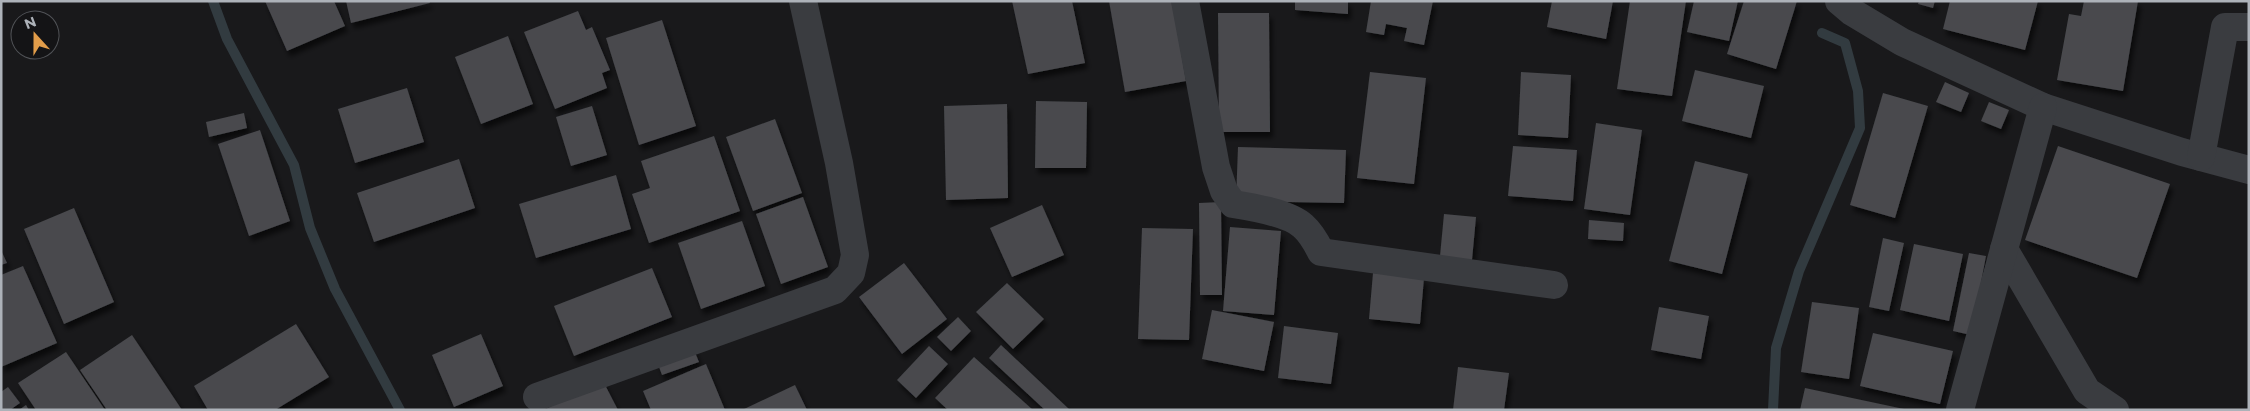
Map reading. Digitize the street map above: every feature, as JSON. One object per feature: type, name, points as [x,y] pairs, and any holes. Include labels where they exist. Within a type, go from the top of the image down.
[{"type":"street","points":[[537,396],[835,290],[851,273],[855,255],[841,172],[803,1]]},
{"type":"street","points":[[1185,1],[1216,167],[1224,191],[1233,204],[1289,218],[1303,225],[1314,238],[1321,252],[1554,285]]},
{"type":"street","points":[[1839,1],[1852,12],[1902,42],[2043,107],[2201,157],[2249,170]]},
{"type":"street","points":[[2201,157],[2225,27],[2249,27]]},
{"type":"street","points":[[1960,410],[2043,107]]},
{"type":"street","points":[[2004,249],[2087,391],[2115,410]]},
{"type":"building","points":[[265,1],[334,1],[345,26],[287,51]]},
{"type":"building","points":[[346,1],[429,1],[430,3],[351,23]]},
{"type":"building","points":[[1012,1],[1072,1],[1085,63],[1028,74]]},
{"type":"building","points":[[1109,1],[1172,1],[1186,81],[1125,92]]},
{"type":"building","points":[[1295,1],[1348,1],[1348,14],[1295,10]]},
{"type":"building","points":[[1371,1],[1433,1],[1424,45],[1404,41],[1407,28],[1386,24],[1384,35],[1366,32]]},
{"type":"building","points":[[1552,1],[1613,1],[1606,39],[1547,27]]},
{"type":"building","points":[[1630,1],[1686,1],[1672,96],[1617,89]]},
{"type":"building","points":[[1694,1],[1738,1],[1729,41],[1687,32]]},
{"type":"building","points":[[1744,1],[1797,1],[1776,69],[1727,54]]},
{"type":"building","points":[[1919,1],[1935,1],[1933,8],[1918,4]]},
{"type":"building","points":[[1950,1],[2038,1],[2025,50],[1943,29]]},
{"type":"building","points":[[2084,1],[2138,1],[2123,91],[2057,80],[2069,14],[2081,16]]},
{"type":"building","points":[[578,11],[586,30],[592,27],[610,70],[602,73],[607,88],[555,109],[524,32]]},
{"type":"building","points":[[1218,13],[1269,13],[1270,132],[1219,132]]},
{"type":"building","points":[[662,20],[696,126],[639,145],[606,38]]},
{"type":"building","points":[[508,36],[533,104],[481,124],[455,57]]},
{"type":"building","points":[[1695,70],[1764,86],[1751,138],[1682,121]]},
{"type":"building","points":[[1370,72],[1426,78],[1414,184],[1357,178]]},
{"type":"building","points":[[1521,72],[1571,75],[1568,138],[1518,135]]},
{"type":"building","points":[[1945,82],[1969,93],[1961,112],[1936,102]]},
{"type":"building","points":[[407,88],[424,142],[355,163],[338,109]]},
{"type":"building","points":[[1883,93],[1928,106],[1895,218],[1850,205]]},
{"type":"building","points":[[1036,101],[1087,102],[1086,168],[1035,168]]},
{"type":"building","points":[[1989,102],[2009,110],[2001,129],[1981,121]]},
{"type":"building","points":[[1007,104],[1008,198],[946,200],[944,106]]},
{"type":"building","points":[[592,106],[607,155],[571,166],[556,117]]},
{"type":"building","points":[[244,113],[247,128],[209,137],[206,122]]},
{"type":"building","points":[[775,119],[802,193],[753,211],[726,137]]},
{"type":"building","points":[[1596,123],[1642,130],[1630,215],[1584,209]]},
{"type":"building","points":[[260,130],[290,221],[249,236],[218,144]]},
{"type":"building","points":[[714,136],[740,211],[649,243],[632,194],[650,188],[641,161]]},
{"type":"building","points":[[1513,146],[1577,150],[1573,201],[1508,196]]},
{"type":"building","points":[[2058,146],[2170,184],[2137,278],[2025,240]]},
{"type":"building","points":[[1238,147],[1346,150],[1344,203],[1236,201]]},
{"type":"building","points":[[459,159],[475,208],[374,242],[357,193]]},
{"type":"building","points":[[1695,161],[1748,174],[1722,274],[1669,261]]},
{"type":"building","points":[[616,175],[631,229],[536,258],[519,204]]},
{"type":"building","points":[[803,197],[828,267],[781,284],[756,214]]},
{"type":"building","points":[[1221,202],[1222,295],[1200,295],[1199,203]]},
{"type":"building","points":[[1042,205],[1064,255],[1012,277],[990,228]]},
{"type":"building","points":[[74,208],[114,302],[64,324],[24,229]]},
{"type":"building","points":[[1444,214],[1476,217],[1472,260],[1440,256]]},
{"type":"building","points":[[1589,220],[1624,223],[1623,241],[1588,239]]},
{"type":"building","points":[[742,221],[765,286],[701,309],[678,243]]},
{"type":"building","points":[[1230,227],[1281,231],[1274,315],[1223,311]]},
{"type":"building","points":[[1142,228],[1193,229],[1189,340],[1138,339]]},
{"type":"building","points":[[1883,238],[1904,243],[1889,311],[1869,307]]},
{"type":"building","points":[[1914,244],[1963,254],[1949,321],[1900,310]]},
{"type":"building","points":[[1,250],[7,263],[1,265]]},
{"type":"building","points":[[1969,253],[1986,256],[1971,335],[1953,331]]},
{"type":"building","points":[[904,263],[947,319],[902,354],[859,297]]},
{"type":"building","points":[[23,266],[57,343],[1,367],[1,275]]},
{"type":"building","points":[[652,268],[672,317],[574,356],[554,306]]},
{"type":"building","points":[[1373,273],[1424,278],[1420,324],[1369,319]]},
{"type":"building","points":[[1007,283],[1044,319],[1013,349],[976,312]]},
{"type":"building","points":[[1812,302],[1859,308],[1849,379],[1801,372]]},
{"type":"building","points":[[1659,307],[1709,316],[1701,359],[1651,350]]},
{"type":"building","points":[[1212,310],[1274,322],[1264,371],[1202,359]]},
{"type":"building","points":[[958,317],[971,331],[951,351],[937,337]]},
{"type":"building","points":[[296,324],[329,377],[275,410],[208,410],[194,386]]},
{"type":"building","points":[[1284,326],[1338,333],[1331,384],[1278,378]]},
{"type":"building","points":[[1873,333],[1953,351],[1940,404],[1860,386]]},
{"type":"building","points":[[481,334],[503,386],[454,407],[432,355]]},
{"type":"building","points":[[132,335],[182,410],[107,410],[80,370]]},
{"type":"building","points":[[692,345],[699,362],[662,375],[656,359]]},
{"type":"building","points":[[1001,345],[1070,410],[1045,410],[989,358]]},
{"type":"building","points":[[929,346],[948,364],[916,398],[897,380]]},
{"type":"building","points":[[66,352],[105,410],[36,410],[18,383]]},
{"type":"building","points":[[974,357],[1033,410],[948,410],[935,398]]},
{"type":"building","points":[[706,364],[725,410],[651,410],[643,391]]},
{"type":"building","points":[[1458,367],[1509,373],[1504,410],[1453,410]]},
{"type":"building","points":[[602,379],[618,410],[544,410]]},
{"type":"building","points":[[795,385],[807,410],[742,410]]},
{"type":"building","points":[[8,387],[20,403],[10,410],[1,410],[1,392]]},
{"type":"building","points":[[1805,388],[1904,409],[1904,410],[1800,410]]},
{"type":"building","points":[[26,405],[29,410],[19,410]]},
{"type":"waterway","points":[[213,1],[227,39],[294,165],[310,228],[335,289],[400,410]]},
{"type":"waterway","points":[[1773,410],[1776,348],[1799,271],[1860,128],[1858,91],[1845,43],[1822,33]]}]
